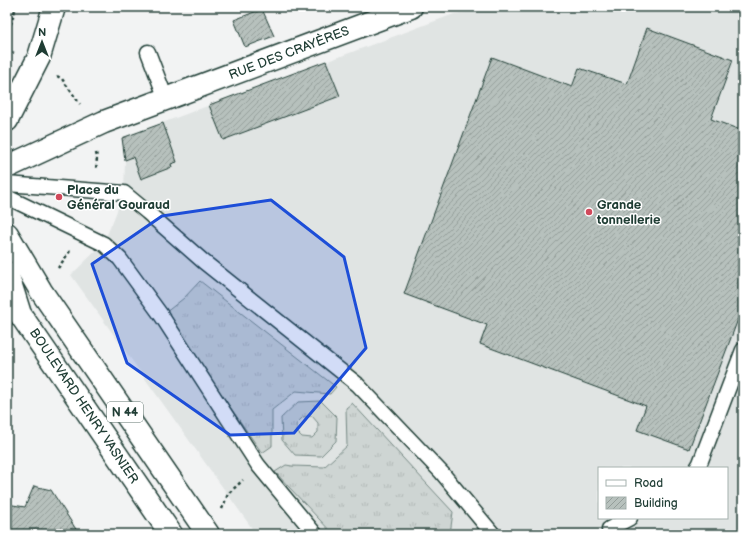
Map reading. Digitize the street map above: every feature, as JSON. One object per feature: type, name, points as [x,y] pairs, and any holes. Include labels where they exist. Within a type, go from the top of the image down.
[{"type":"main road","points":[[7,120],[39,57],[54,7]]},
{"type":"main road","name":"RUE DES CRAYÈRES","points":[[7,167],[104,122],[411,7]]},
{"type":"main road","name":"N 44","points":[[7,234],[41,291],[208,534]]},
{"type":"main road","name":"BOULEVARD HENRY VASNIER","points":[[7,273],[20,314],[171,534]]},
{"type":"lane","points":[[148,52],[166,99]]},
{"type":"lane","points":[[7,184],[124,193],[148,212],[204,262],[357,384],[442,473],[493,534]]},
{"type":"lane","points":[[7,197],[104,244],[120,259],[160,315],[258,466],[315,534]]},
{"type":"lane","points":[[698,467],[743,350]]},
{"type":"lane","points":[[609,529],[628,519]]},
{"type":"path","points":[[7,36],[16,7]]},
{"type":"path","points":[[41,291],[82,234]]},
{"type":"path","points":[[220,514],[228,494],[258,466]]},
{"type":"highlighted area","points":[[271,200],[344,257],[366,348],[294,433],[230,435],[127,363],[92,264],[162,216]]},
{"type":"shaded area","points":[[499,7],[743,7],[743,534],[256,534],[71,275],[103,244],[124,193],[125,160],[122,138],[454,14]]},
{"type":"green space","points":[[7,62],[13,68],[7,84]]},
{"type":"green space","points":[[200,281],[336,387],[330,394],[296,391],[272,410],[272,446],[262,453],[165,313],[184,298]]},
{"type":"green space","points":[[321,401],[337,417],[336,441],[321,456],[295,455],[282,440],[281,418],[298,402]],"holes":[[[312,416],[318,423],[318,432],[312,438],[302,437],[297,432],[297,423],[303,417]]]},
{"type":"green space","points":[[352,403],[453,512],[450,534],[333,534],[275,472],[286,465],[324,467],[347,446],[346,408]]},
{"type":"building","points":[[262,9],[274,36],[245,47],[234,20]]},
{"type":"building","name":"Grande tonnellerie","points":[[647,28],[733,60],[711,119],[743,131],[743,306],[689,449],[637,430],[646,406],[480,344],[487,325],[404,294],[492,57],[572,87],[579,68],[627,84]]},
{"type":"building","points":[[326,61],[340,96],[223,140],[209,105]]},
{"type":"building","points":[[163,123],[177,162],[171,164],[172,167],[141,179],[133,157],[125,160],[122,138]]},
{"type":"building","points":[[34,486],[51,490],[79,534],[7,534],[7,504],[25,507]]},
{"type":"place","name":"Place du Général Gouraud","points":[[59,197]]},
{"type":"place","name":"Grande tonnellerie","points":[[589,212]]}]
